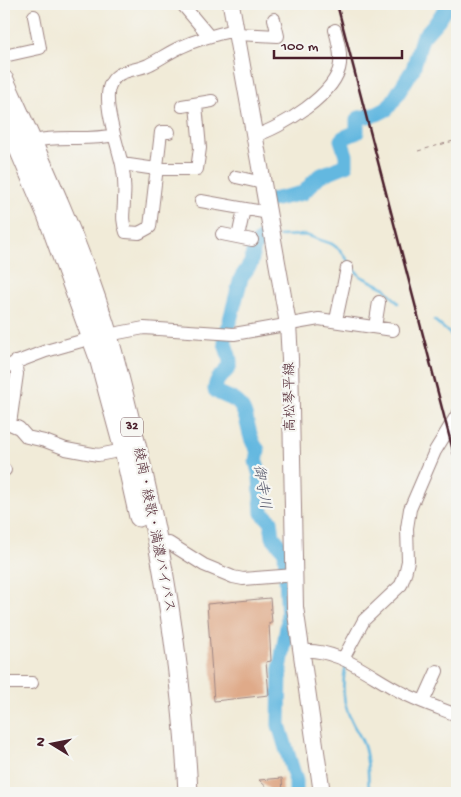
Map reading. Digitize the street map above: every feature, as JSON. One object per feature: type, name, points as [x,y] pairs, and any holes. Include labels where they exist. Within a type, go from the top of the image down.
[{"type":"highway","name":"綾南・綾歌・満濃バイパス","points":[[4,80],[25,144]]},
{"type":"highway","name":"綾南・綾歌・満濃バイパス","points":[[4,114],[25,144],[61,208],[101,314],[99,358],[124,450],[154,586],[164,652],[176,793]]},
{"type":"highway","name":"綾南・綾歌・満濃バイパス","points":[[100,336],[141,463],[166,583],[182,716],[188,793]]},
{"type":"main road","name":"高松琴平線","points":[[231,4],[288,324],[290,359],[289,575],[296,607],[300,650],[322,793]]},
{"type":"street","points":[[182,4],[209,36]]},
{"type":"street","points":[[4,56],[40,48],[34,16]]},
{"type":"street","points":[[169,132],[161,132],[150,228],[139,233],[126,232],[122,219],[124,198],[122,164],[114,134],[108,96],[110,83],[126,71],[146,66],[181,46],[209,36],[236,32],[278,36],[274,18]]},
{"type":"street","points":[[254,136],[268,132],[310,106],[336,77],[340,65],[340,50],[335,30]]},
{"type":"street","points":[[182,106],[212,101]]},
{"type":"street","points":[[122,164],[156,169],[197,169],[200,148],[196,105]]},
{"type":"street","points":[[25,144],[42,139],[96,138],[114,134]]},
{"type":"street","points":[[236,177],[263,183]]},
{"type":"street","points":[[201,201],[269,213]]},
{"type":"street","points":[[238,237],[244,209]]},
{"type":"street","points":[[222,234],[252,240]]},
{"type":"street","points":[[336,320],[347,268]]},
{"type":"street","points":[[375,327],[379,302]]},
{"type":"street","points":[[124,450],[98,455],[66,449],[27,437],[19,428],[10,424],[18,374],[9,364],[46,351],[100,336],[144,328],[226,334],[319,319],[336,320],[393,330]]},
{"type":"street","points":[[346,661],[364,620],[401,585],[406,574],[408,561],[407,528],[410,509],[435,451],[457,415]]},
{"type":"street","points":[[157,544],[169,543],[204,565],[233,577],[242,579],[289,575]]},
{"type":"street","points":[[300,650],[312,649],[323,651],[346,661],[403,693],[457,715]]},
{"type":"street","points":[[423,702],[437,670]]},
{"type":"street","points":[[4,683],[32,684]]},
{"type":"path","points":[[418,151],[457,140]]},
{"type":"building","points":[[270,598],[272,623],[269,623],[271,661],[266,662],[269,695],[214,701],[207,604]]},
{"type":"building","points":[[282,778],[283,793],[273,793],[259,780]]},
{"type":"waterway","name":"御寺川","points":[[272,200],[303,193],[319,176],[346,165],[346,155],[341,140],[357,132],[357,120],[359,118],[377,114],[387,109],[413,69],[422,38],[438,20],[448,4]]},
{"type":"waterway","name":"御寺川","points":[[267,234],[254,246],[251,263],[241,278],[225,339],[230,364],[217,381],[215,390],[235,401],[242,408],[254,445],[258,450],[256,461],[260,476],[262,513],[271,521],[273,537],[285,551],[288,621],[280,669],[279,725],[296,781],[296,793]]},
{"type":"waterway","points":[[279,236],[305,235],[332,244],[340,250],[360,276],[385,288],[398,303]]},
{"type":"waterway","points":[[434,320],[457,340]]},
{"type":"waterway","points":[[346,665],[343,684],[345,703],[350,719],[365,749],[369,793]]},
{"type":"railway","points":[[337,4],[457,466]]}]
